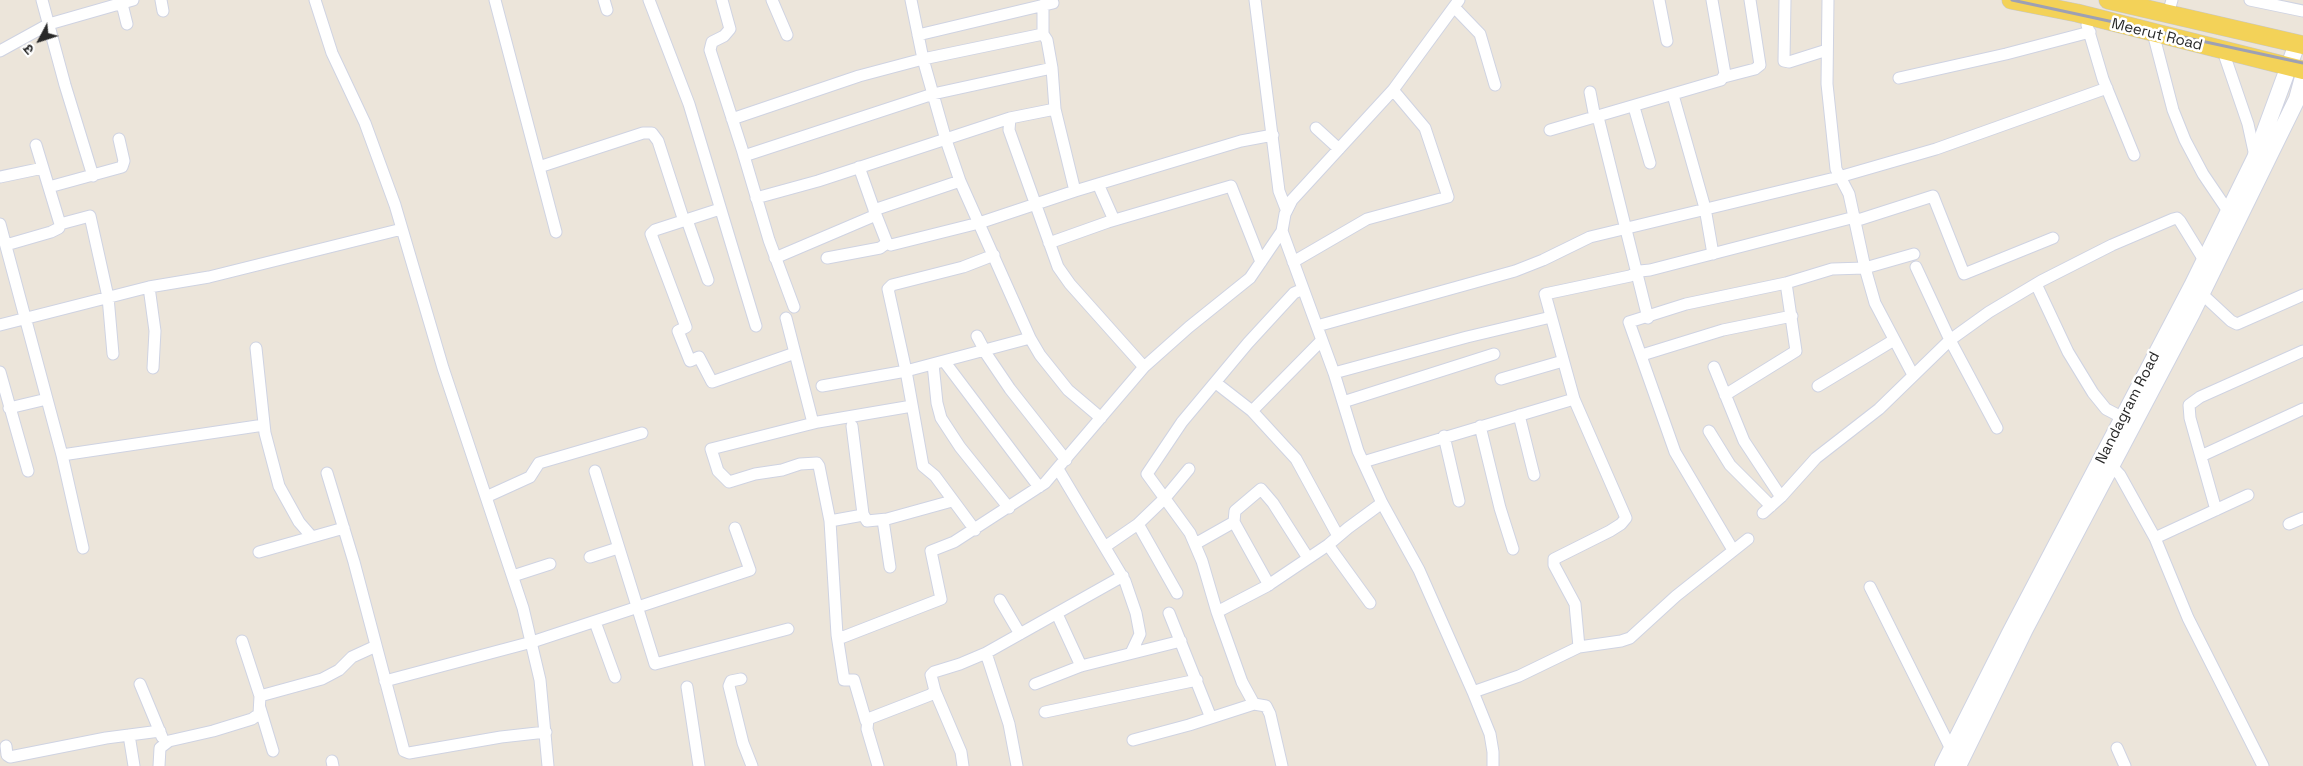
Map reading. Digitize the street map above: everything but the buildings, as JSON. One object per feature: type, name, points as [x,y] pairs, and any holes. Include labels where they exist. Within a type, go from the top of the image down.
[{"type":"main road","name":"Meerut Road","points":[[2011,0],[2077,13],[2087,24],[2153,33],[2299,72]]},
{"type":"main road","name":"Meerut Road","points":[[2108,0],[2170,7],[2300,44]]},
{"type":"street","points":[[42,0],[65,86],[93,176]]},
{"type":"street","points":[[0,51],[49,24],[121,1],[134,0]]},
{"type":"street","points":[[315,0],[332,53],[366,125],[402,229],[443,368],[512,576],[532,642],[540,680],[548,766]]},
{"type":"street","points":[[495,0],[556,232]]},
{"type":"street","points":[[649,0],[689,104],[756,326]]},
{"type":"street","points":[[722,0],[730,29],[724,36],[712,42],[710,50],[775,258],[794,307]]},
{"type":"street","points":[[772,0],[787,35]]},
{"type":"street","points":[[911,0],[923,59],[946,140],[960,180],[1030,338],[1040,356],[1068,390],[1101,418]]},
{"type":"street","points":[[1255,0],[1279,191],[1286,209]]},
{"type":"street","points":[[1659,0],[1667,41]]},
{"type":"street","points":[[1712,0],[1724,77]]},
{"type":"street","points":[[1550,130],[1634,107],[1724,77],[1755,69],[1760,65],[1750,0]]},
{"type":"street","points":[[1785,0],[1784,61],[1789,62],[1827,50]]},
{"type":"street","points":[[1828,0],[1827,84],[1836,169],[1849,194],[1865,268],[1875,303],[1913,375]]},
{"type":"street","points":[[2250,0],[2303,11]]},
{"type":"street","points":[[121,1],[127,24]]},
{"type":"street","points":[[838,639],[941,600],[931,552],[947,546],[975,530],[1039,487],[1066,460],[1144,368],[1189,327],[1242,286],[1282,231],[1286,209],[1394,90],[1457,3],[1480,34],[1495,85]]},
{"type":"street","points":[[918,35],[1048,4],[1043,34],[1047,40],[1052,68],[1055,109],[1074,191]]},
{"type":"street","points":[[1899,78],[2006,54],[2087,24],[2106,88],[2134,155]]},
{"type":"street","points":[[2153,33],[2173,110],[2185,140],[2203,174],[2228,211]]},
{"type":"street","points":[[732,119],[859,76],[923,59],[1043,34]]},
{"type":"street","name":"Nandagram Road","points":[[2128,420],[2202,294],[2297,99],[2300,44]]},
{"type":"street","points":[[2223,51],[2248,124],[2255,158]]},
{"type":"street","points":[[744,156],[933,94],[1052,68]]},
{"type":"street","name":"Nandagram Road","points":[[1943,766],[1951,749],[1992,683],[2107,461],[2228,211],[2299,72]]},
{"type":"street","points":[[1317,326],[1515,271],[1590,237],[1625,226],[1839,177],[1936,149],[2106,88]]},
{"type":"street","points":[[1292,262],[1367,219],[1448,197],[1425,128],[1394,90]]},
{"type":"street","points":[[1590,92],[1648,318]]},
{"type":"street","points":[[1673,95],[1705,208],[1713,254]]},
{"type":"street","points":[[1634,107],[1650,163]]},
{"type":"street","points":[[756,198],[946,140],[1010,118],[1055,109]]},
{"type":"street","points":[[1010,118],[1009,130],[1049,243],[1063,276],[1144,368]]},
{"type":"street","points":[[1316,128],[1339,149]]},
{"type":"street","points":[[539,168],[643,133],[652,133],[658,140],[708,280]]},
{"type":"street","points":[[887,243],[891,245],[979,223],[1074,191],[1240,141],[1272,135]]},
{"type":"street","points":[[50,187],[122,167],[124,161],[119,139]]},
{"type":"street","points":[[6,245],[59,228],[60,224],[50,187],[36,145]]},
{"type":"street","points":[[859,167],[887,243]]},
{"type":"street","points":[[0,177],[43,168]]},
{"type":"street","points":[[775,258],[875,213],[960,180]]},
{"type":"street","points":[[1098,184],[1114,220]]},
{"type":"street","points":[[1049,243],[1114,220],[1231,186],[1261,262]]},
{"type":"street","points":[[1578,647],[1575,604],[1554,565],[1554,559],[1610,531],[1621,524],[1626,518],[1574,398],[1545,294],[1630,276],[1855,219],[1933,196],[1960,270],[1965,274],[2053,238]]},
{"type":"street","points":[[720,210],[655,230],[651,234],[686,328],[678,331],[690,361],[699,357],[712,382],[795,353]]},
{"type":"street","points":[[60,224],[90,216],[108,297],[113,354]]},
{"type":"street","points":[[1709,431],[1730,465],[1767,510],[1816,458],[1878,409],[1950,340],[1989,312],[2036,284],[2112,245],[2173,218],[2180,221],[2204,260]]},
{"type":"street","points":[[0,224],[62,455],[83,548]]},
{"type":"street","points":[[0,325],[149,287],[209,276],[402,229]]},
{"type":"street","points":[[1282,231],[1334,373],[1363,462],[1382,503],[1419,570],[1473,692],[1490,734],[1494,752],[1493,766]]},
{"type":"street","points":[[826,258],[880,248],[887,243]]},
{"type":"street","points":[[1733,550],[1675,452],[1629,322],[1648,318],[1686,304],[1786,283],[1832,269],[1865,268],[1914,254]]},
{"type":"street","points":[[975,530],[935,476],[923,466],[906,371],[888,295],[889,287],[963,267],[994,255]]},
{"type":"street","points":[[1916,267],[1950,340],[1997,428]]},
{"type":"street","points":[[1725,395],[1796,351],[1786,283]]},
{"type":"street","points":[[2036,284],[2068,352],[2093,393],[2106,409],[2128,420]]},
{"type":"street","points":[[149,287],[155,331],[152,368]]},
{"type":"street","points":[[1254,704],[1232,658],[1202,561],[1190,533],[1147,474],[1182,422],[1248,343],[1294,293],[1303,289]]},
{"type":"street","points":[[2202,294],[2231,321],[2237,324],[2303,294]]},
{"type":"street","points":[[1642,356],[1723,330],[1792,316]]},
{"type":"street","points":[[1334,373],[1551,317]]},
{"type":"street","points":[[786,318],[813,423]]},
{"type":"street","points":[[977,336],[987,355],[1010,389],[1066,460]]},
{"type":"street","points":[[822,386],[906,371],[939,363],[985,348],[1030,338]]},
{"type":"street","points":[[1252,411],[1322,340]]},
{"type":"street","points":[[1818,386],[1894,340]]},
{"type":"street","points":[[256,348],[264,426],[279,486],[299,522],[312,537]]},
{"type":"street","points":[[2216,510],[2188,409],[2191,402],[2303,351]]},
{"type":"street","points":[[1343,402],[1494,354]]},
{"type":"street","points":[[1501,379],[1563,361]]},
{"type":"street","points":[[939,363],[1039,487]]},
{"type":"street","points":[[939,363],[937,403],[941,418],[960,447],[1009,508]]},
{"type":"street","points":[[1714,367],[1748,450],[1781,497]]},
{"type":"street","points":[[0,372],[28,471]]},
{"type":"street","points":[[1216,383],[1252,411],[1296,459],[1338,536]]},
{"type":"street","points":[[1363,462],[1574,398]]},
{"type":"street","points":[[9,408],[46,399]]},
{"type":"street","points":[[878,766],[854,680],[844,680],[838,639],[830,521],[819,466],[817,463],[800,464],[728,482],[718,471],[711,450],[813,423],[912,406]]},
{"type":"street","points":[[2201,456],[2303,409]]},
{"type":"street","points":[[1519,415],[1534,475]]},
{"type":"street","points":[[62,455],[264,426]]},
{"type":"street","points":[[852,426],[863,514],[867,521],[883,520],[952,501]]},
{"type":"street","points":[[1480,426],[1500,508],[1513,549]]},
{"type":"street","points":[[486,497],[530,477],[539,462],[642,433]]},
{"type":"street","points":[[1444,436],[1459,501]]},
{"type":"street","points":[[2107,461],[2128,489],[2155,538],[2188,618],[2263,766]]},
{"type":"street","points":[[1058,469],[1123,576],[1136,612],[1140,634],[1131,653]]},
{"type":"street","points":[[1106,546],[1138,524],[1165,498],[1189,469]]},
{"type":"street","points":[[595,471],[636,608],[655,664],[788,629]]},
{"type":"street","points":[[327,473],[344,528],[402,747],[406,753],[546,732]]},
{"type":"street","points":[[1269,585],[1234,522],[1235,511],[1261,489],[1308,558]]},
{"type":"street","points":[[2155,538],[2248,496]]},
{"type":"street","points":[[1217,612],[1269,585],[1328,545],[1382,503]]},
{"type":"street","points":[[830,521],[863,514]]},
{"type":"street","points":[[2289,524],[2303,518]]},
{"type":"street","points":[[883,520],[890,567]]},
{"type":"street","points":[[1195,544],[1234,522]]},
{"type":"street","points":[[1138,524],[1177,593]]},
{"type":"street","points":[[258,552],[344,528]]},
{"type":"street","points":[[385,680],[532,642],[750,570],[735,528]]},
{"type":"street","points":[[1473,692],[1519,676],[1578,647],[1622,641],[1630,638],[1676,596],[1748,539]]},
{"type":"street","points":[[1328,545],[1370,603]]},
{"type":"street","points":[[590,556],[618,548]]},
{"type":"street","points":[[512,576],[550,564]]},
{"type":"street","points":[[963,766],[961,752],[935,691],[932,673],[986,653],[1123,576]]},
{"type":"street","points":[[1870,587],[1951,749]]},
{"type":"street","points":[[1000,600],[1020,634]]},
{"type":"street","points":[[1169,613],[1211,718]]},
{"type":"street","points":[[1057,614],[1081,666]]},
{"type":"street","points":[[595,622],[615,677]]},
{"type":"street","points":[[242,641],[260,696],[260,708],[273,752]]},
{"type":"street","points":[[1034,684],[1081,666],[1180,641]]},
{"type":"street","points":[[260,696],[322,679],[339,670],[352,657],[376,646]]},
{"type":"street","points":[[986,653],[1007,716],[1018,766]]},
{"type":"street","points":[[741,679],[730,682],[729,686],[743,743],[752,766]]},
{"type":"street","points":[[1045,712],[1197,680]]},
{"type":"street","name":"Nandagram Road","points":[[1958,766],[1992,683]]},
{"type":"street","points":[[140,684],[164,743]]},
{"type":"street","points":[[687,687],[700,766]]},
{"type":"street","points":[[866,721],[870,717],[930,695],[935,691]]},
{"type":"street","points":[[1132,740],[1254,704],[1268,708],[1282,766]]},
{"type":"street","points":[[159,766],[160,748],[164,743],[252,719],[257,716],[260,708]]},
{"type":"street","points":[[6,746],[7,755],[10,757],[160,731]]},
{"type":"street","points":[[129,735],[134,766]]},
{"type":"street","points":[[2117,748],[2124,766]]},
{"type":"railway","points":[[2012,0],[2303,63]]}]
